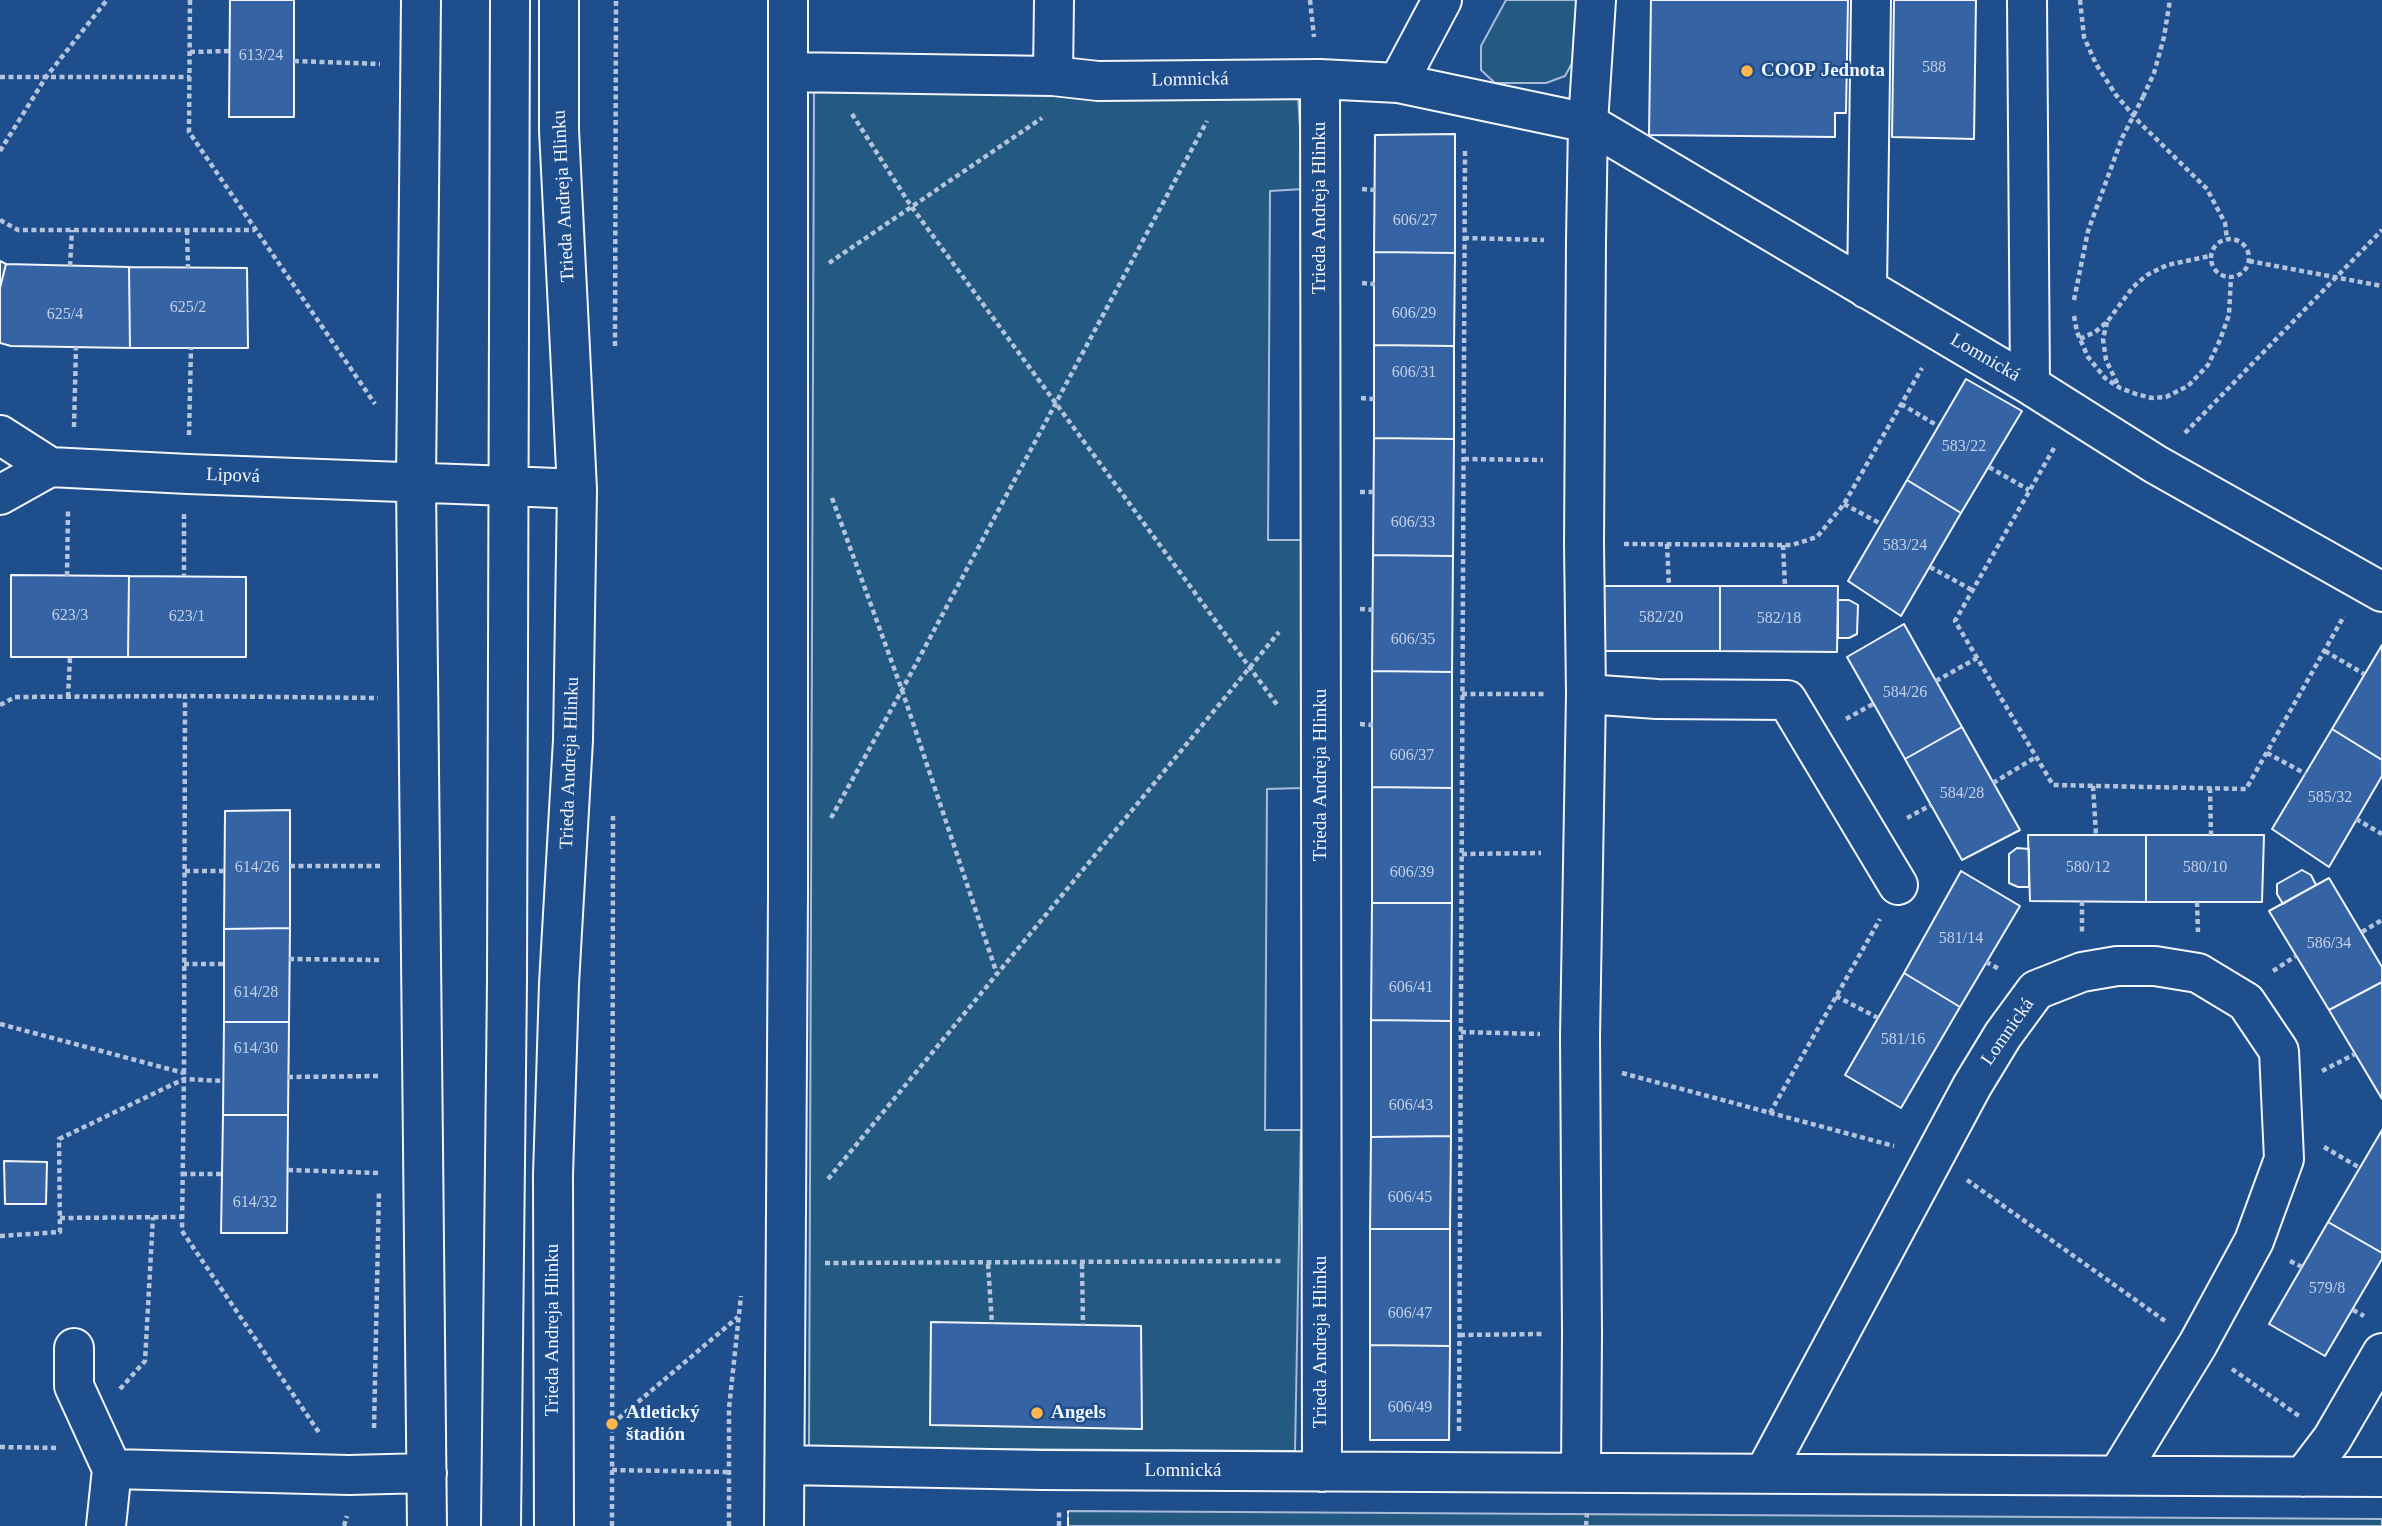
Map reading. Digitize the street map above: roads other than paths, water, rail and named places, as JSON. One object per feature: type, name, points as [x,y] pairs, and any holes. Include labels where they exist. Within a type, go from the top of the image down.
[{"type":"street","points":[[421,0],[416,482],[427,1526]]},
{"type":"street","points":[[501,1526],[507,994],[510,0]]},
{"type":"street","name":"Trieda Andreja Hlinku","points":[[554,1526],[553,1175],[559,984],[573,740],[577,489],[559,130],[559,0]]},
{"type":"street","points":[[785,1526],[788,292],[806,71],[788,0]]},
{"type":"street","points":[[1053,76],[1054,0]]},
{"type":"street","points":[[1398,83],[1442,0]]},
{"type":"street","points":[[1581,1473],[1586,241],[1588,123],[1596,0]]},
{"type":"street","points":[[1867,289],[1871,0]]},
{"type":"street","points":[[2027,0],[2030,385]]},
{"type":"street","name":"Lomnická","points":[[806,71],[1053,76],[1098,81],[1320,79],[1398,83],[1588,123],[2030,385],[2155,464],[2372,586]]},
{"type":"street","name":"Trieda Andreja Hlinku","points":[[1320,79],[1322,1472]]},
{"type":"street","name":"Lipová","points":[[0,435],[64,468],[416,482]]},
{"type":"street","points":[[0,495],[64,468]]},
{"type":"street","points":[[416,482],[577,489]]},
{"type":"street","points":[[1586,694],[1657,699],[1787,701],[1898,885]]},
{"type":"street","name":"Lomnická","points":[[1764,1474],[1972,1086],[2003,1035],[2036,990],[2082,972],[2117,966],[2155,966],[2198,973],[2246,1002],[2279,1051],[2284,1159],[2254,1241],[2198,1345],[2118,1475]]},
{"type":"street","points":[[74,1348],[74,1386],[102,1447],[106,1526]]},
{"type":"street","points":[[2303,1477],[2332,1439],[2382,1353]]},
{"type":"street","points":[[102,1447],[349,1475],[427,1473]]},
{"type":"street","name":"Lomnická","points":[[785,1465],[1322,1472],[2382,1477]]},
{"type":"place","name":"COOP Jednota","points":[[1747,71]]},
{"type":"place","name":"Angels","points":[[1037,1413]]},
{"type":"place","name":"Atletický štadión","points":[[612,1424]]}]
